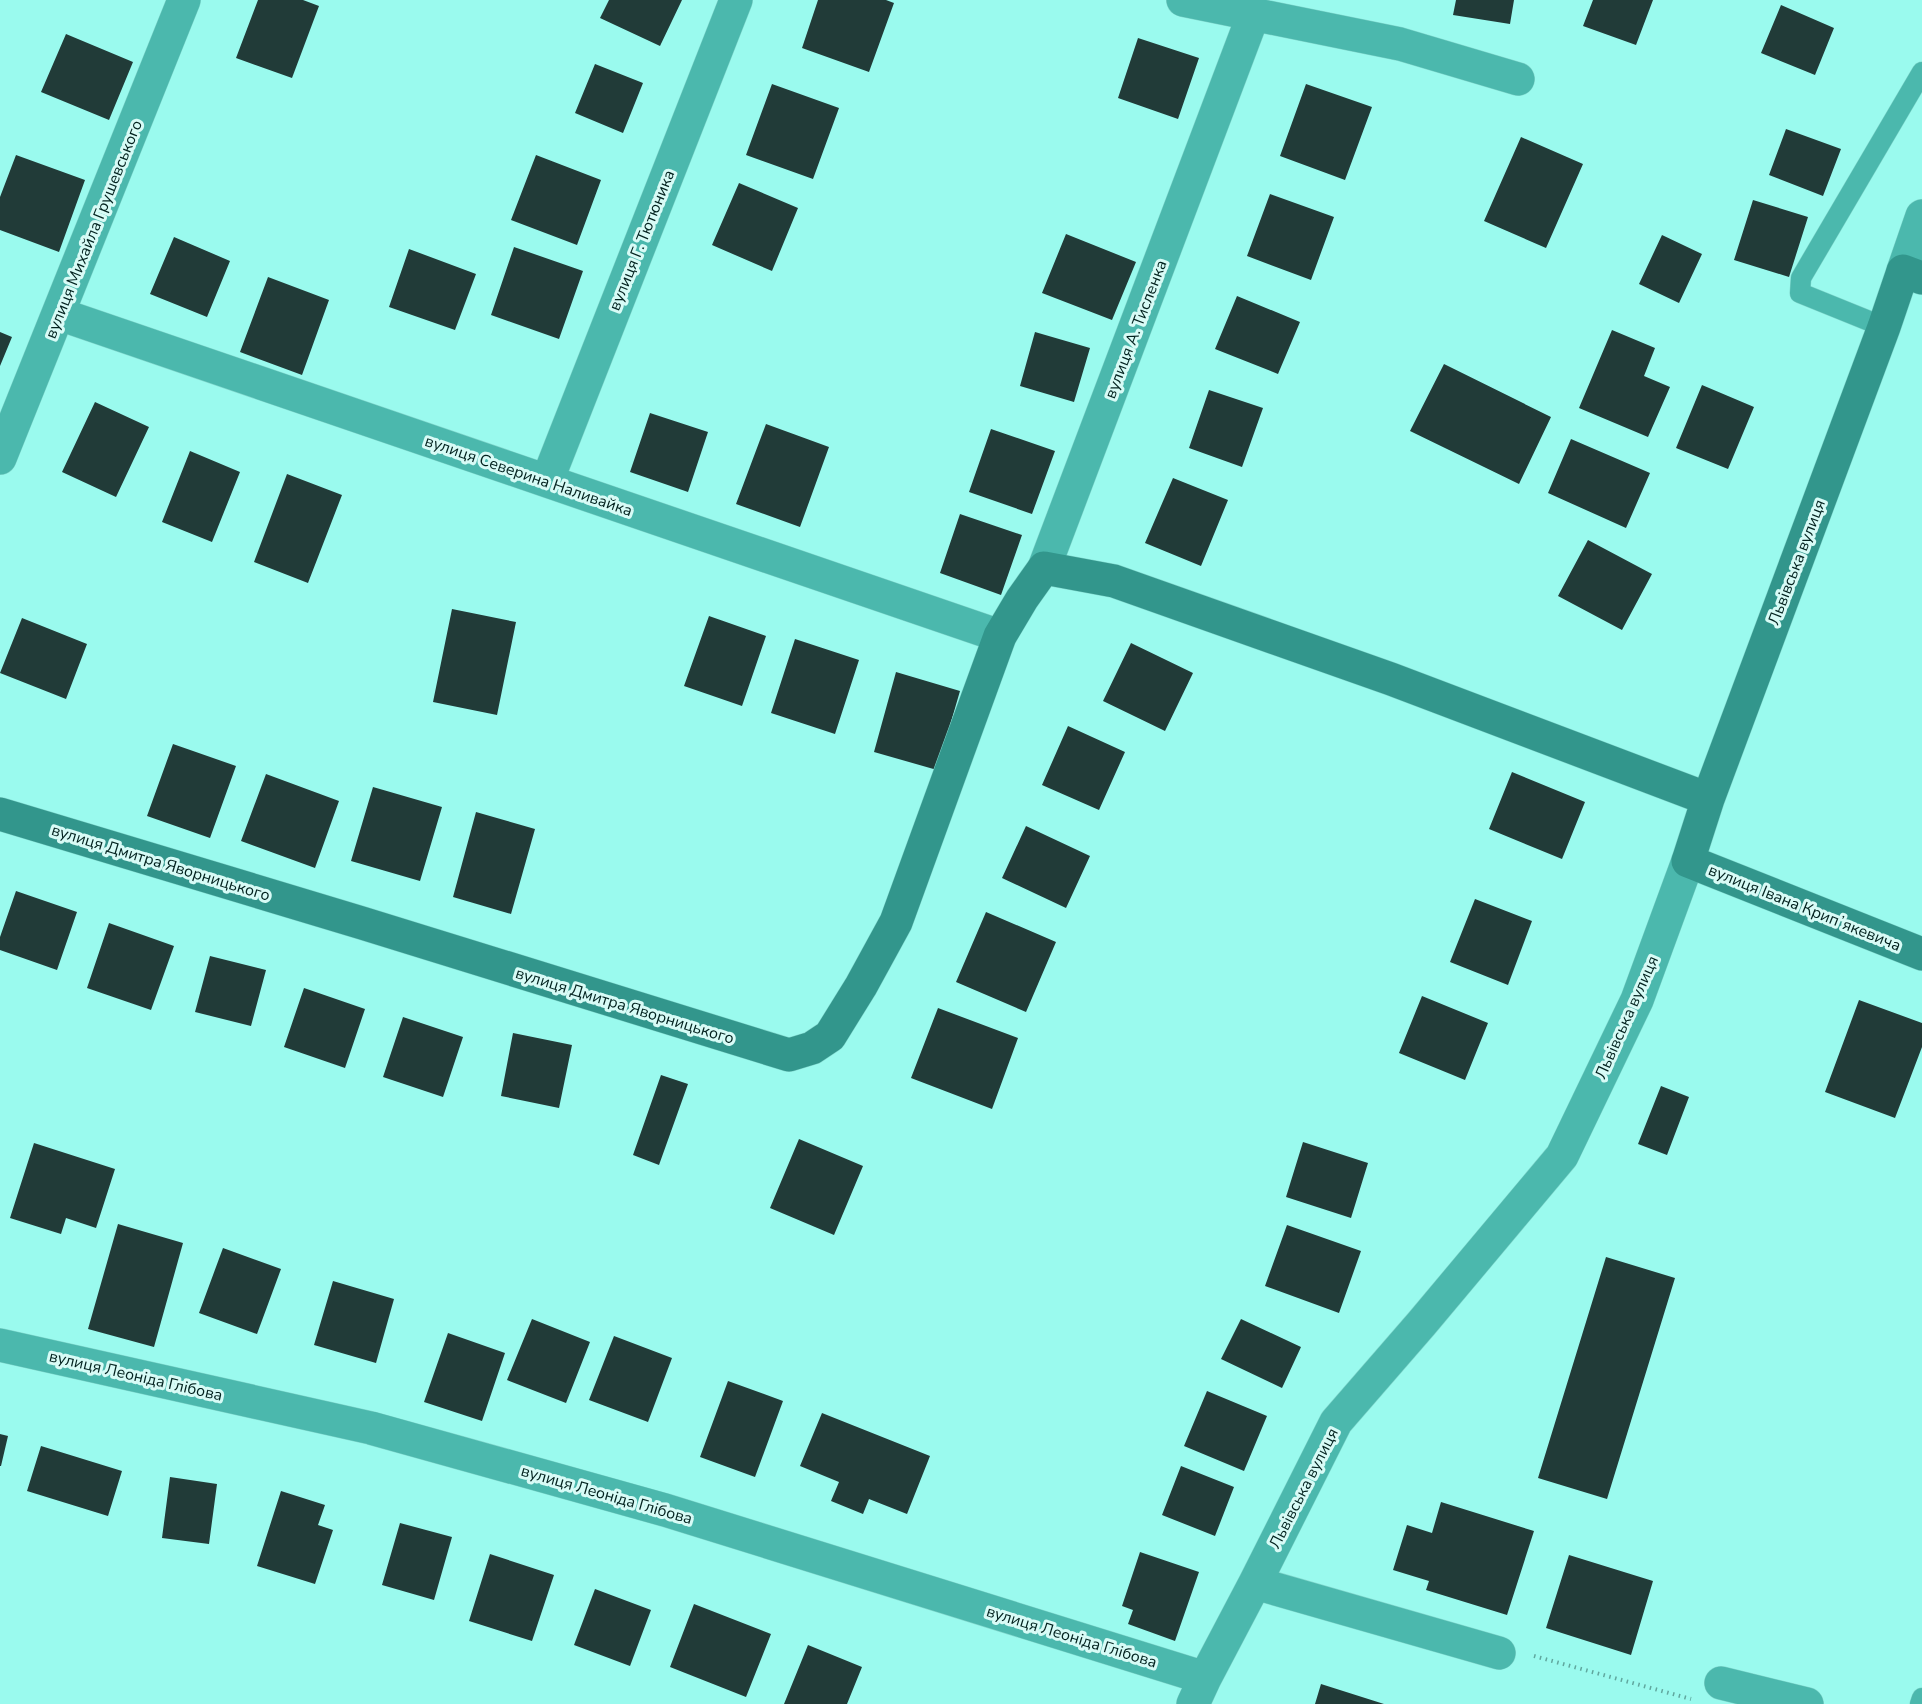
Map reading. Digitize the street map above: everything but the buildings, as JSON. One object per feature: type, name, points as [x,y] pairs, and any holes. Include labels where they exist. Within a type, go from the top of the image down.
[{"type":"street","name":"вулиця Михайла Грушевського","points":[[0,458],[184,0]]},
{"type":"street","name":"вулиця Г. Тютюника","points":[[547,481],[736,0]]},
{"type":"street","points":[[1183,0],[1400,44],[1518,79]]},
{"type":"street","name":"вулиця А. Тисленка","points":[[1000,636],[1022,598],[1044,568],[1254,14]]},
{"type":"street","name":"Львівська вулиця","points":[[1199,1691],[1336,1422],[1562,1156],[1637,1000],[1708,799],[1884,327],[1912,274],[1922,216]]},
{"type":"street","name":"вулиця Северина Наливайка","points":[[59,314],[1000,636]]},
{"type":"street","points":[[1044,568],[1114,581],[1391,679],[1708,799]]},
{"type":"street","name":"вулиця Дмитра Яворницького","points":[[0,814],[789,1055],[812,1048],[830,1036],[896,922],[1000,636]]},
{"type":"street","name":"вулиця Івана Крипʼякевича","points":[[1688,861],[1922,954]]},
{"type":"street","name":"вулиця Леоніда Глібова","points":[[0,1345],[371,1428],[665,1510],[1199,1691]]},
{"type":"street","points":[[1255,1583],[1499,1653]]},
{"type":"street","points":[[1720,1683],[1807,1704]]},
{"type":"lane","points":[[1884,327],[1800,293],[1801,278],[1922,72]]},
{"type":"lane","points":[[1920,1704],[1922,1698]]},
{"type":"path","points":[[1499,1653],[1513,1650],[1692,1699],[1720,1683]]}]
